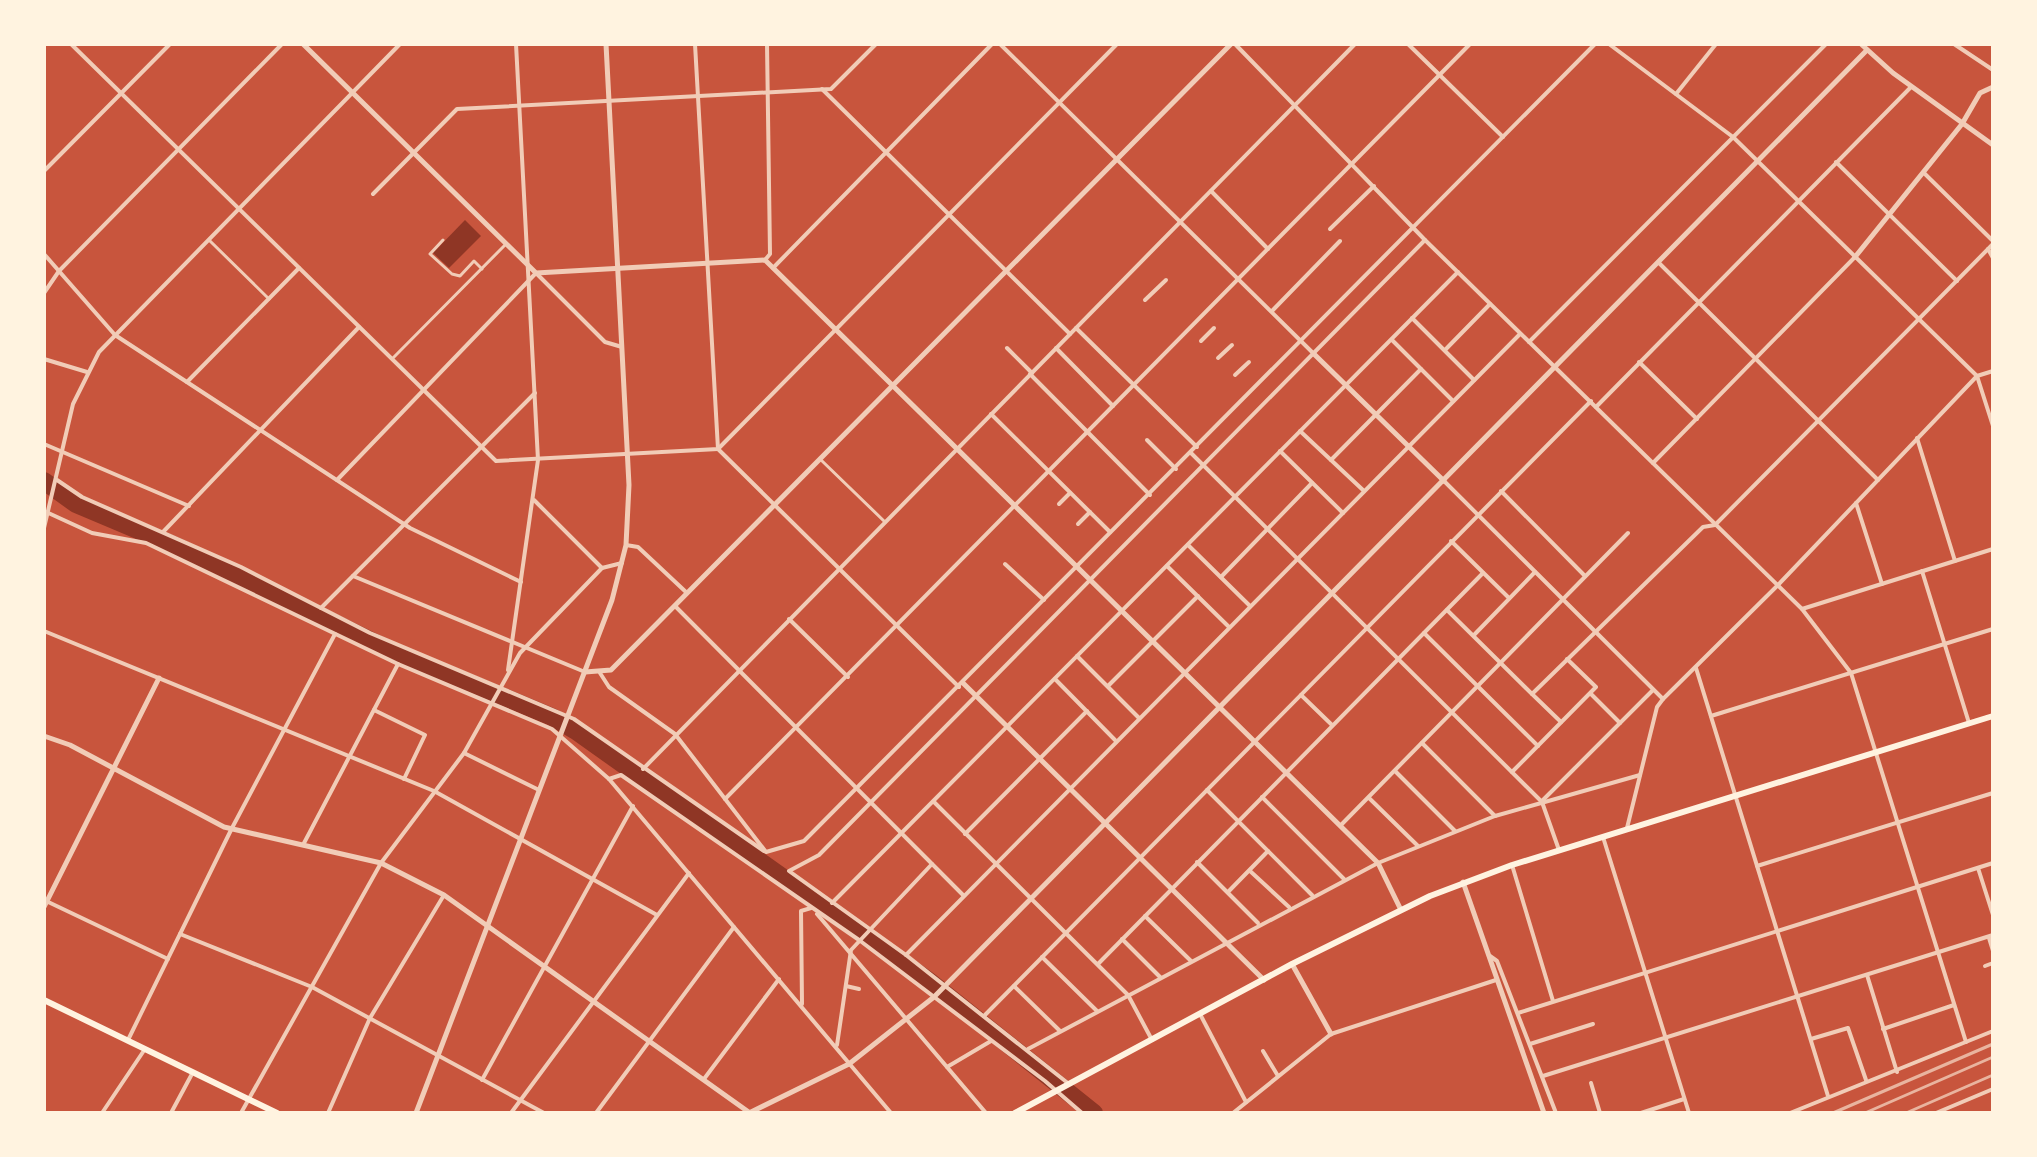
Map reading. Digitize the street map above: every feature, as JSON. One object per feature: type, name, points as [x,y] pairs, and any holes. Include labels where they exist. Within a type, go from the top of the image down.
[{"type":"main road","points":[[1015,1113],[1400,908],[1463,882],[1993,716]]},
{"type":"main road","points":[[44,1000],[277,1113]]},
{"type":"street","points":[[71,44],[496,461],[718,449],[1117,44]]},
{"type":"street","points":[[44,171],[170,44]]},
{"type":"street","points":[[44,293],[59,271],[282,44]]},
{"type":"street","points":[[303,44],[605,342],[622,347]]},
{"type":"street","points":[[44,528],[73,404],[87,372],[115,335],[400,44]]},
{"type":"street","points":[[507,676],[538,460],[516,44]]},
{"type":"street","points":[[416,1113],[585,672],[626,545],[628,454],[606,44]]},
{"type":"street","points":[[695,44],[718,449],[897,627],[1009,727],[1264,980]]},
{"type":"street","points":[[337,480],[536,273],[765,260],[770,254],[767,44]]},
{"type":"street","points":[[373,194],[457,109],[831,89],[876,44]]},
{"type":"street","points":[[773,268],[992,44]]},
{"type":"street","points":[[1000,44],[1663,699]]},
{"type":"street","points":[[353,576],[585,672],[611,670],[1233,44],[1353,162],[1425,240],[1802,609],[1851,673],[1966,1042]]},
{"type":"street","points":[[643,769],[1355,44]]},
{"type":"street","points":[[1408,44],[1503,137]]},
{"type":"street","points":[[725,799],[1470,44]]},
{"type":"street","points":[[766,852],[804,841],[1595,44]]},
{"type":"street","points":[[1609,44],[1733,137],[1977,376],[1993,426]]},
{"type":"street","points":[[1676,94],[1716,44]]},
{"type":"street","points":[[1529,342],[1826,44]]},
{"type":"street","points":[[1861,44],[1911,87],[1993,145]]},
{"type":"street","points":[[1954,44],[1993,70]]},
{"type":"street","points":[[44,736],[232,828],[381,863],[444,895],[750,1113],[849,1064],[934,997],[1867,50]]},
{"type":"street","points":[[1596,407],[1911,87]]},
{"type":"street","points":[[1653,463],[1855,257],[1962,124],[1980,93],[1993,87]]},
{"type":"street","points":[[822,89],[1070,334]]},
{"type":"street","points":[[1836,162],[1957,281]]},
{"type":"street","points":[[1532,694],[1703,527],[1715,525],[1988,249],[1993,242],[1924,173]]},
{"type":"street","points":[[1330,229],[1374,185]]},
{"type":"street","points":[[1211,191],[1268,249]]},
{"type":"street","points":[[209,239],[269,299]]},
{"type":"street","points":[[443,240],[430,254],[452,274],[460,276],[474,261],[482,269]]},
{"type":"street","points":[[1068,1085],[1028,1049],[906,955],[789,871],[819,855],[1425,240]]},
{"type":"street","points":[[1272,311],[1340,241]]},
{"type":"street","points":[[392,359],[506,244]]},
{"type":"street","points":[[1988,249],[1993,258]]},
{"type":"street","points":[[44,254],[115,335],[405,524],[521,582]]},
{"type":"street","points":[[765,260],[1341,825],[1378,863],[1400,908]]},
{"type":"street","points":[[1659,263],[1878,480]]},
{"type":"street","points":[[187,382],[299,268]]},
{"type":"street","points":[[832,903],[1458,272]]},
{"type":"street","points":[[1145,300],[1166,280]]},
{"type":"street","points":[[1445,350],[1490,304]]},
{"type":"street","points":[[1412,318],[1474,380]]},
{"type":"street","points":[[163,532],[190,507],[258,429],[359,327]]},
{"type":"street","points":[[1076,328],[1197,448]]},
{"type":"street","points":[[1201,341],[1214,328]]},
{"type":"street","points":[[906,955],[1520,334]]},
{"type":"street","points":[[1392,340],[1453,401]]},
{"type":"street","points":[[1218,358],[1232,345]]},
{"type":"street","points":[[1007,348],[1150,495]]},
{"type":"street","points":[[1056,348],[1113,406]]},
{"type":"street","points":[[44,359],[87,372]]},
{"type":"street","points":[[1235,375],[1249,362]]},
{"type":"street","points":[[1639,362],[1697,419]]},
{"type":"street","points":[[1331,460],[1421,369]]},
{"type":"street","points":[[1627,829],[1657,707],[1663,699],[1777,586],[1977,376],[1993,371]]},
{"type":"street","points":[[321,608],[535,393]]},
{"type":"street","points":[[984,1016],[1591,401]]},
{"type":"street","points":[[991,414],[1110,532]]},
{"type":"street","points":[[1300,431],[1364,491]]},
{"type":"street","points":[[1917,438],[1955,561]]},
{"type":"street","points":[[1147,440],[1176,469]]},
{"type":"street","points":[[44,444],[190,507]]},
{"type":"street","points":[[1280,451],[1343,513]]},
{"type":"street","points":[[1191,453],[1542,802],[1559,851]]},
{"type":"street","points":[[820,459],[885,522]]},
{"type":"street","points":[[57,480],[82,497],[163,532],[424,657],[567,717],[766,852]]},
{"type":"street","points":[[1221,577],[1312,483]]},
{"type":"street","points":[[1501,491],[1585,576]]},
{"type":"street","points":[[1059,504],[1070,493]]},
{"type":"street","points":[[534,500],[602,568]]},
{"type":"street","points":[[1856,503],[1882,584]]},
{"type":"street","points":[[47,512],[92,533],[146,543],[398,664],[494,702],[560,735],[609,779],[633,806],[802,1005],[888,1112]]},
{"type":"street","points":[[1078,524],[1090,512]]},
{"type":"street","points":[[1341,825],[1628,533]]},
{"type":"street","points":[[1451,541],[1509,598]]},
{"type":"street","points":[[626,545],[638,547],[687,593]]},
{"type":"street","points":[[1188,545],[1250,606]]},
{"type":"street","points":[[1802,609],[1993,549]]},
{"type":"street","points":[[241,1113],[381,863],[464,753],[524,648],[602,568],[622,563]]},
{"type":"street","points":[[1005,564],[1044,600]]},
{"type":"street","points":[[1167,566],[1229,627]]},
{"type":"street","points":[[1922,571],[1969,723]]},
{"type":"street","points":[[1474,635],[1535,572]]},
{"type":"street","points":[[1098,964],[1483,573]]},
{"type":"street","points":[[1108,686],[1198,596]]},
{"type":"street","points":[[675,606],[963,895]]},
{"type":"street","points":[[1447,610],[1561,722]]},
{"type":"street","points":[[789,619],[848,677]]},
{"type":"street","points":[[1711,716],[1993,629]]},
{"type":"street","points":[[44,631],[434,791],[657,915]]},
{"type":"street","points":[[1424,633],[1538,746]]},
{"type":"street","points":[[128,1040],[232,828],[335,634]]},
{"type":"street","points":[[1077,656],[1139,718]]},
{"type":"street","points":[[1512,772],[1596,687],[1567,659]]},
{"type":"street","points":[[303,845],[398,664]]},
{"type":"street","points":[[1696,668],[1828,1096]]},
{"type":"street","points":[[600,673],[609,687],[675,734],[766,852]]},
{"type":"street","points":[[159,678],[45,903],[168,959]]},
{"type":"street","points":[[1055,679],[1116,741]]},
{"type":"street","points":[[1542,802],[1653,690]]},
{"type":"street","points":[[1590,693],[1620,723]]},
{"type":"street","points":[[1301,695],[1332,725]]},
{"type":"street","points":[[374,709],[425,735],[404,779]]},
{"type":"street","points":[[965,834],[1087,711]]},
{"type":"street","points":[[1422,743],[1495,816]]},
{"type":"street","points":[[464,753],[539,790]]},
{"type":"street","points":[[1395,771],[1455,831]]},
{"type":"street","points":[[609,779],[621,775],[859,940],[1082,1113]]},
{"type":"street","points":[[1028,1049],[1289,907],[1378,863],[1495,816],[1640,775]]},
{"type":"street","points":[[1207,790],[1312,895]]},
{"type":"street","points":[[1757,866],[1993,793]]},
{"type":"street","points":[[1262,797],[1344,879]]},
{"type":"street","points":[[1369,798],[1418,846]]},
{"type":"street","points":[[934,802],[1128,995],[1152,1040]]},
{"type":"street","points":[[482,1080],[633,806]]},
{"type":"street","points":[[1603,837],[1689,1113]]},
{"type":"street","points":[[1228,892],[1268,851]]},
{"type":"street","points":[[1197,862],[1259,924]]},
{"type":"street","points":[[1518,1013],[1993,863]]},
{"type":"street","points":[[836,1046],[851,950],[868,928],[932,864]]},
{"type":"street","points":[[1512,865],[1553,1002]]},
{"type":"street","points":[[1978,868],[1993,915]]},
{"type":"street","points":[[1249,870],[1289,907]]},
{"type":"street","points":[[511,1113],[689,873]]},
{"type":"street","points":[[1463,882],[1544,1113]]},
{"type":"street","points":[[328,1113],[370,1018],[444,895]]},
{"type":"street","points":[[811,907],[851,950],[986,1113]]},
{"type":"street","points":[[802,1005],[801,911],[811,907]]},
{"type":"street","points":[[1145,916],[1191,961]]},
{"type":"street","points":[[596,1113],[734,927]]},
{"type":"street","points":[[180,934],[312,987],[544,1113]]},
{"type":"street","points":[[1543,1076],[1991,936],[1993,951]]},
{"type":"street","points":[[1122,939],[1161,978]]},
{"type":"street","points":[[1490,956],[1497,961],[1556,1113]]},
{"type":"street","points":[[1042,957],[1097,1011]]},
{"type":"street","points":[[1985,966],[1993,963]]},
{"type":"street","points":[[1292,964],[1331,1034]]},
{"type":"street","points":[[1867,975],[1897,1072]]},
{"type":"street","points":[[704,1079],[779,979]]},
{"type":"street","points":[[1233,1113],[1331,1034],[1496,980]]},
{"type":"street","points":[[845,986],[859,989]]},
{"type":"street","points":[[1014,986],[1060,1031]]},
{"type":"street","points":[[1883,1029],[1954,1005]]},
{"type":"street","points":[[1200,1014],[1246,1102]]},
{"type":"street","points":[[1530,1044],[1593,1024]]},
{"type":"street","points":[[1811,1039],[1848,1028],[1866,1080]]},
{"type":"street","points":[[1790,1113],[1993,1031]]},
{"type":"street","points":[[947,1067],[991,1041]]},
{"type":"street","points":[[102,1113],[145,1049]]},
{"type":"street","points":[[1263,1051],[1278,1076]]},
{"type":"street","points":[[171,1113],[193,1072]]},
{"type":"street","points":[[1591,1083],[1600,1113]]},
{"type":"street","points":[[1936,1113],[1993,1089]]},
{"type":"street","points":[[1641,1113],[1684,1099]]},
{"type":"shaded area","points":[[465,220],[481,236],[449,268],[433,253]]},
{"type":"waterway","points":[[44,481],[76,504],[178,547],[390,650],[552,717],[576,731],[929,981],[1094,1113]]},
{"type":"railway","points":[[1833,1113],[1993,1044]]},
{"type":"railway","points":[[1865,1113],[1993,1057]]},
{"type":"railway","points":[[1906,1113],[1993,1075]]}]
